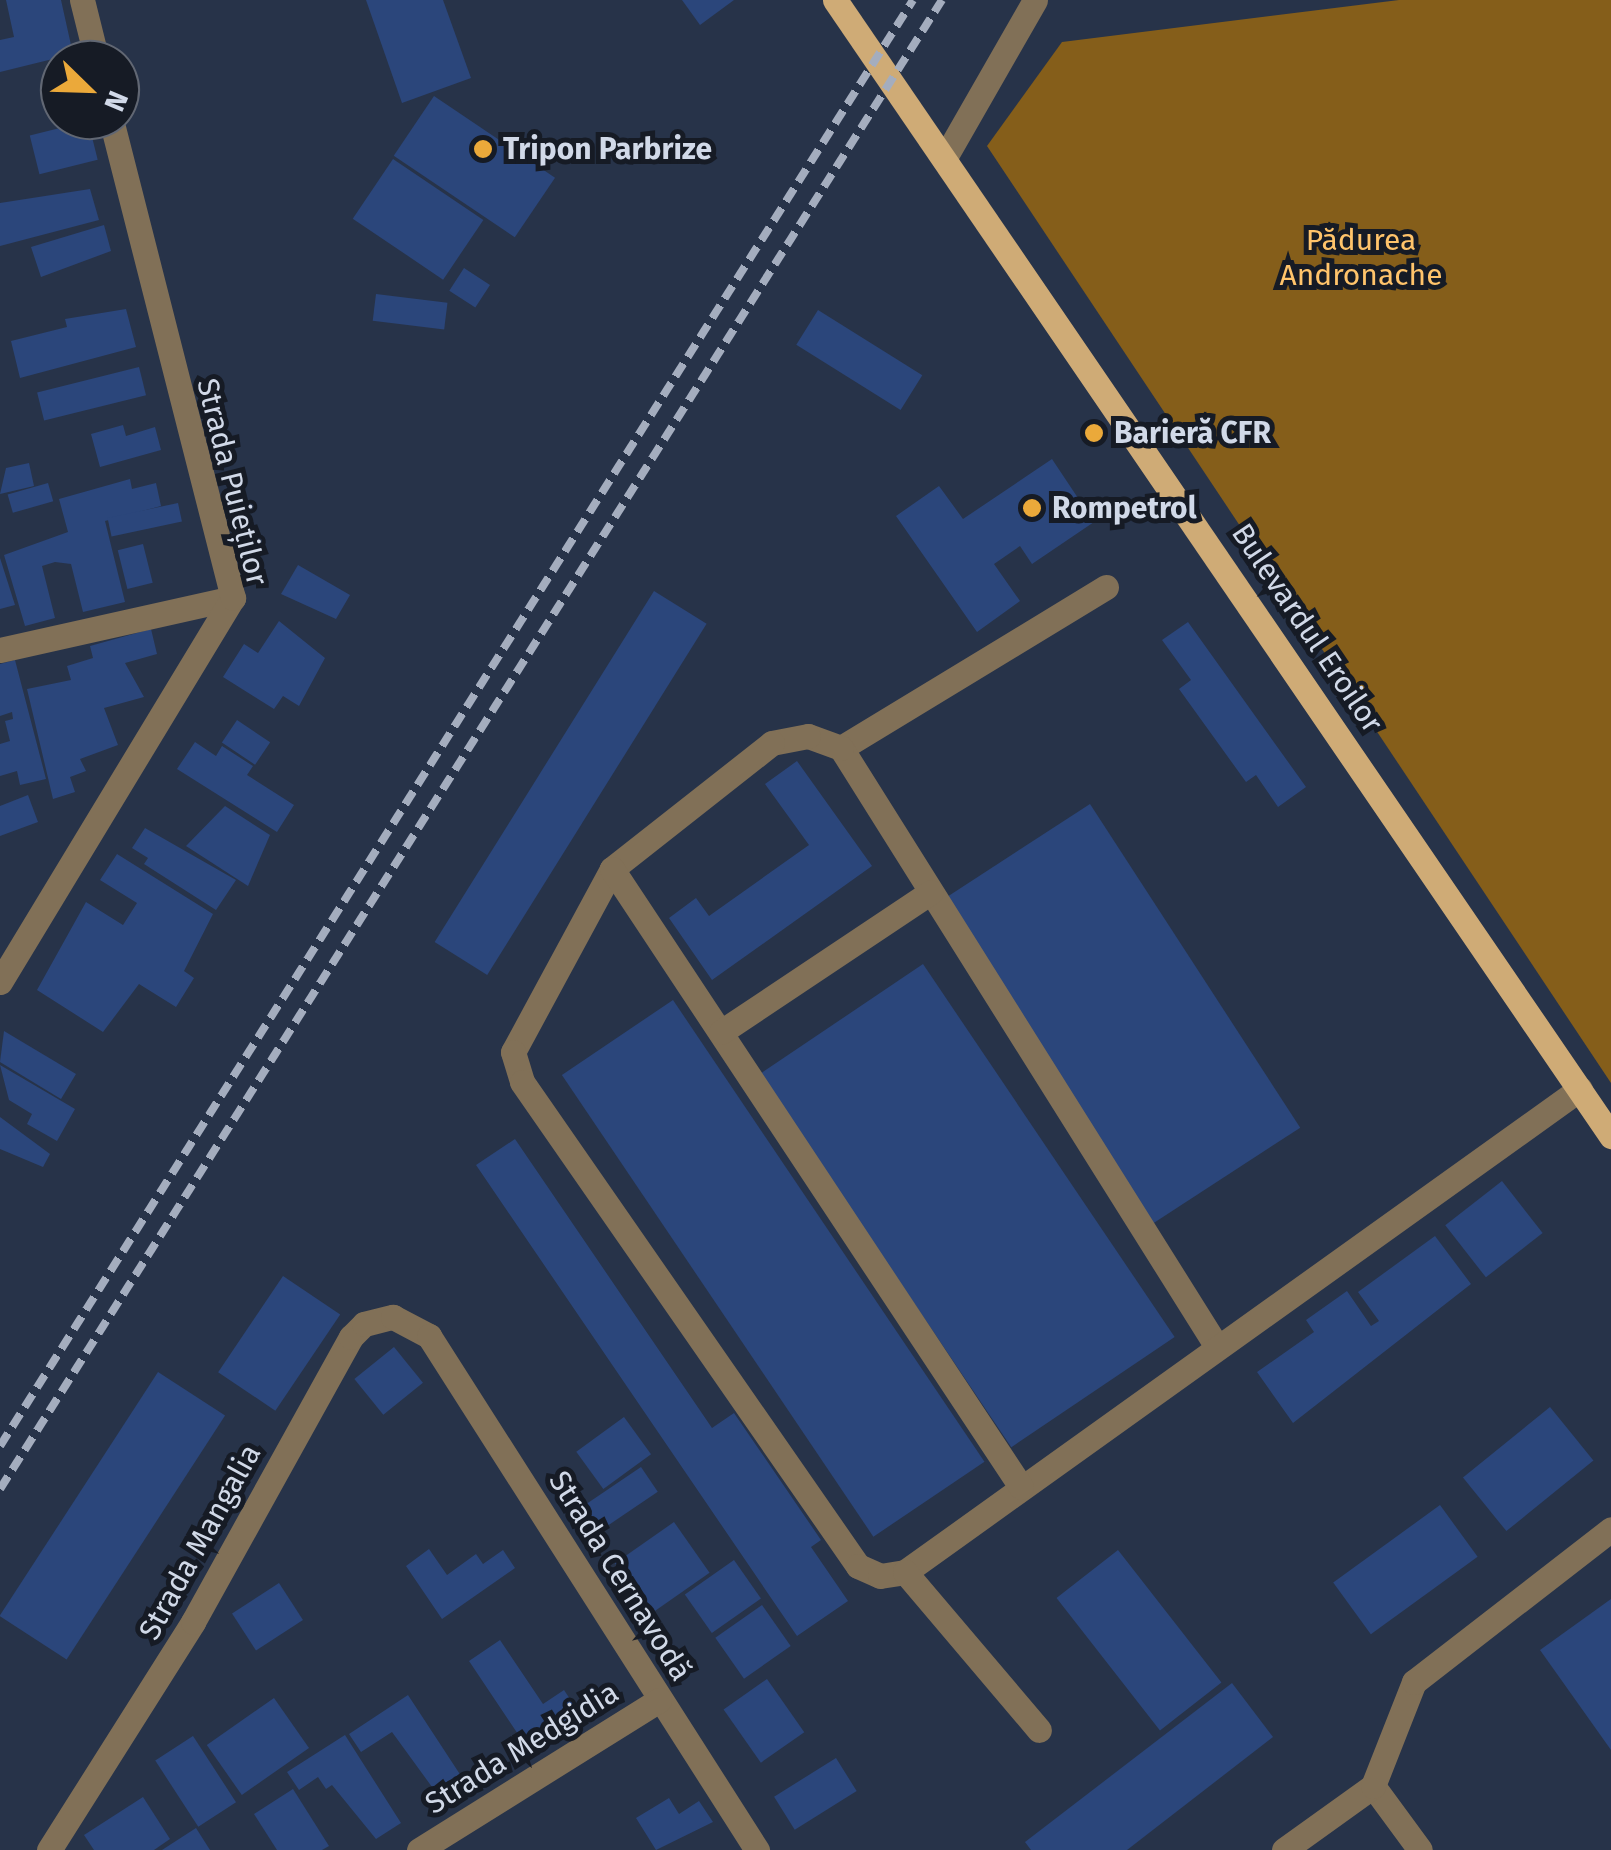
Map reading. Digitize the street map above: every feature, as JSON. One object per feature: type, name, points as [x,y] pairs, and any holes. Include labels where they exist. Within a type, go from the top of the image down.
[{"type":"main road","name":"Bulevardul Eroilor","points":[[836,0],[1611,1136]]},
{"type":"street","points":[[82,0],[91,40]]},
{"type":"street","points":[[944,159],[1035,0]]},
{"type":"street","name":"Strada Puieților","points":[[0,982],[233,598],[115,140]]},
{"type":"street","points":[[840,748],[1106,587]]},
{"type":"street","points":[[0,650],[233,598]]},
{"type":"street","points":[[1216,1345],[840,748],[808,736],[772,743],[612,868],[518,1040],[513,1052],[522,1082],[858,1566],[880,1576],[905,1572],[1216,1345],[1580,1089]]},
{"type":"street","points":[[612,868],[1022,1487]]},
{"type":"street","points":[[720,1032],[931,892]]},
{"type":"street","name":"Strada Mangalia","points":[[49,1850],[193,1622],[351,1337],[364,1324],[393,1317],[429,1336]]},
{"type":"street","name":"Strada Cernavodă","points":[[429,1336],[758,1850]]},
{"type":"street","points":[[1284,1850],[1373,1786],[1414,1682],[1611,1530]]},
{"type":"street","points":[[905,1572],[1039,1730]]},
{"type":"street","name":"Strada Medgidia","points":[[419,1850],[660,1700]]},
{"type":"street","points":[[1373,1786],[1420,1850]]},
{"type":"green space","name":"Pădurea Andronache","points":[[1399,0],[1611,0],[1611,1083],[987,146],[1062,42]]},
{"type":"building","points":[[6,0],[61,0],[70,40],[40,40],[40,62],[0,72],[0,40],[14,37]]},
{"type":"building","points":[[366,0],[443,0],[471,78],[402,103]]},
{"type":"building","points":[[682,0],[734,0],[700,25]]},
{"type":"building","points":[[434,96],[555,178],[515,237],[394,156]]},
{"type":"building","points":[[40,133],[40,140],[93,140],[98,160],[39,174],[30,136]]},
{"type":"building","points":[[393,159],[483,220],[443,280],[353,219]]},
{"type":"building","points":[[90,189],[99,220],[0,246],[0,203]]},
{"type":"building","points":[[104,225],[111,251],[41,277],[31,247]]},
{"type":"building","points":[[464,268],[490,285],[475,308],[449,291]]},
{"type":"building","points":[[376,294],[447,303],[444,330],[373,321]]},
{"type":"building","points":[[126,309],[136,347],[20,378],[11,341],[67,327],[65,319]]},
{"type":"building","points":[[818,310],[922,375],[901,410],[796,345]]},
{"type":"building","points":[[139,367],[146,395],[44,421],[37,392]]},
{"type":"building","points":[[123,425],[126,436],[155,427],[161,450],[100,467],[91,434]]},
{"type":"building","points":[[1052,459],[1094,522],[1032,564],[1020,546],[994,564],[1020,601],[977,632],[896,516],[939,486],[963,519]]},
{"type":"building","points":[[29,463],[34,486],[0,494],[6,468]]},
{"type":"building","points":[[130,479],[132,489],[156,483],[161,506],[105,521],[125,602],[83,612],[71,564],[55,562],[42,566],[55,618],[25,626],[4,555],[68,532],[59,499]]},
{"type":"building","points":[[48,483],[53,501],[13,513],[8,495]]},
{"type":"building","points":[[178,503],[182,522],[112,537],[108,518]]},
{"type":"building","points":[[143,544],[153,583],[127,589],[118,550]]},
{"type":"building","points":[[0,558],[15,605],[0,609]]},
{"type":"building","points":[[298,565],[350,595],[336,619],[281,594]]},
{"type":"building","points":[[654,591],[707,624],[487,975],[435,942]]},
{"type":"building","points":[[279,621],[325,658],[299,706],[283,696],[274,709],[223,677],[244,644],[258,653]]},
{"type":"building","points":[[1188,622],[1306,787],[1278,807],[1256,775],[1246,782],[1179,689],[1191,680],[1162,640]]},
{"type":"building","points":[[151,629],[157,654],[125,663],[144,697],[104,708],[118,745],[80,759],[86,771],[70,777],[75,792],[53,799],[27,689],[71,680],[67,666],[93,658],[90,646]]},
{"type":"building","points":[[15,660],[46,779],[20,785],[17,771],[0,776],[0,744],[10,741],[5,721],[13,719],[12,712],[0,716],[0,664]]},
{"type":"building","points":[[237,720],[270,742],[255,765],[222,742]]},
{"type":"building","points":[[195,742],[216,756],[222,746],[253,766],[247,775],[294,805],[277,832],[177,769]]},
{"type":"building","points":[[797,761],[872,866],[712,980],[669,918],[696,898],[709,916],[809,845],[765,784]]},
{"type":"building","points":[[28,795],[38,822],[0,836],[0,806]]},
{"type":"building","points":[[1090,804],[1300,1128],[1152,1224],[942,900]]},
{"type":"building","points":[[225,806],[270,835],[248,886],[186,846]]},
{"type":"building","points":[[145,828],[236,880],[216,910],[144,864],[148,858],[132,848]]},
{"type":"building","points":[[117,854],[213,914],[184,971],[194,978],[176,1007],[139,984],[103,1032],[37,990],[86,902],[123,925],[137,903],[100,880]]},
{"type":"building","points":[[923,964],[1175,1337],[1011,1447],[760,1074]]},
{"type":"building","points":[[673,1000],[984,1462],[873,1537],[562,1075]]},
{"type":"building","points":[[4,1031],[76,1074],[61,1099],[0,1062]]},
{"type":"building","points":[[0,1065],[75,1109],[57,1141],[27,1124],[32,1114],[9,1100]]},
{"type":"building","points":[[0,1117],[50,1154],[43,1167],[0,1149]]},
{"type":"building","points":[[515,1139],[712,1428],[734,1413],[821,1540],[811,1547],[848,1601],[797,1636],[476,1165]]},
{"type":"building","points":[[1502,1181],[1543,1233],[1486,1277],[1445,1225]]},
{"type":"building","points":[[1435,1236],[1471,1284],[1293,1423],[1257,1372],[1314,1332],[1306,1320],[1347,1291],[1371,1326],[1379,1321],[1358,1292]]},
{"type":"building","points":[[283,1276],[340,1315],[275,1411],[218,1372]]},
{"type":"building","points":[[394,1347],[423,1383],[383,1415],[354,1379]]},
{"type":"building","points":[[158,1372],[225,1416],[67,1660],[0,1615]]},
{"type":"building","points":[[1550,1407],[1593,1461],[1506,1531],[1463,1477]]},
{"type":"building","points":[[624,1417],[651,1454],[603,1489],[576,1452]]},
{"type":"building","points":[[641,1467],[658,1492],[596,1533],[580,1508]]},
{"type":"building","points":[[1440,1505],[1478,1557],[1371,1634],[1333,1583]]},
{"type":"building","points":[[674,1522],[710,1573],[651,1614],[615,1563]]},
{"type":"building","points":[[429,1549],[447,1575],[476,1554],[483,1564],[503,1550],[515,1568],[442,1619],[406,1566]]},
{"type":"building","points":[[1118,1550],[1221,1682],[1160,1730],[1057,1598]]},
{"type":"building","points":[[734,1560],[761,1599],[712,1633],[685,1594]]},
{"type":"building","points":[[279,1583],[303,1620],[256,1650],[232,1613]]},
{"type":"building","points":[[1611,1599],[1611,1750],[1540,1650]]},
{"type":"building","points":[[762,1605],[791,1646],[744,1679],[715,1638]]},
{"type":"building","points":[[500,1640],[543,1704],[564,1690],[580,1714],[528,1749],[469,1661]]},
{"type":"building","points":[[767,1679],[804,1732],[761,1763],[724,1709]]},
{"type":"building","points":[[1232,1683],[1273,1737],[1127,1850],[1031,1850],[1025,1842]]},
{"type":"building","points":[[408,1695],[465,1782],[440,1798],[392,1732],[361,1752],[349,1734]]},
{"type":"building","points":[[274,1698],[309,1748],[242,1795],[207,1745]]},
{"type":"building","points":[[345,1735],[401,1823],[376,1839],[332,1785],[326,1789],[318,1777],[299,1790],[287,1772]]},
{"type":"building","points":[[193,1736],[236,1802],[198,1827],[155,1761]]},
{"type":"building","points":[[836,1758],[857,1791],[795,1830],[774,1797]]},
{"type":"building","points":[[293,1789],[329,1846],[322,1850],[277,1850],[254,1814]]},
{"type":"building","points":[[143,1797],[170,1839],[154,1850],[94,1850],[84,1835]]},
{"type":"building","points":[[669,1798],[679,1814],[699,1801],[713,1822],[656,1850],[636,1818]]},
{"type":"building","points":[[196,1828],[210,1850],[162,1850]]},
{"type":"railway","points":[[0,1446],[913,0]]},
{"type":"railway","points":[[0,1489],[942,0]]},
{"type":"place","name":"Tripon Parbrize","points":[[483,149]]},
{"type":"place","name":"Barieră CFR","points":[[1094,433]]},
{"type":"place","name":"Rompetrol","points":[[1032,508]]}]
